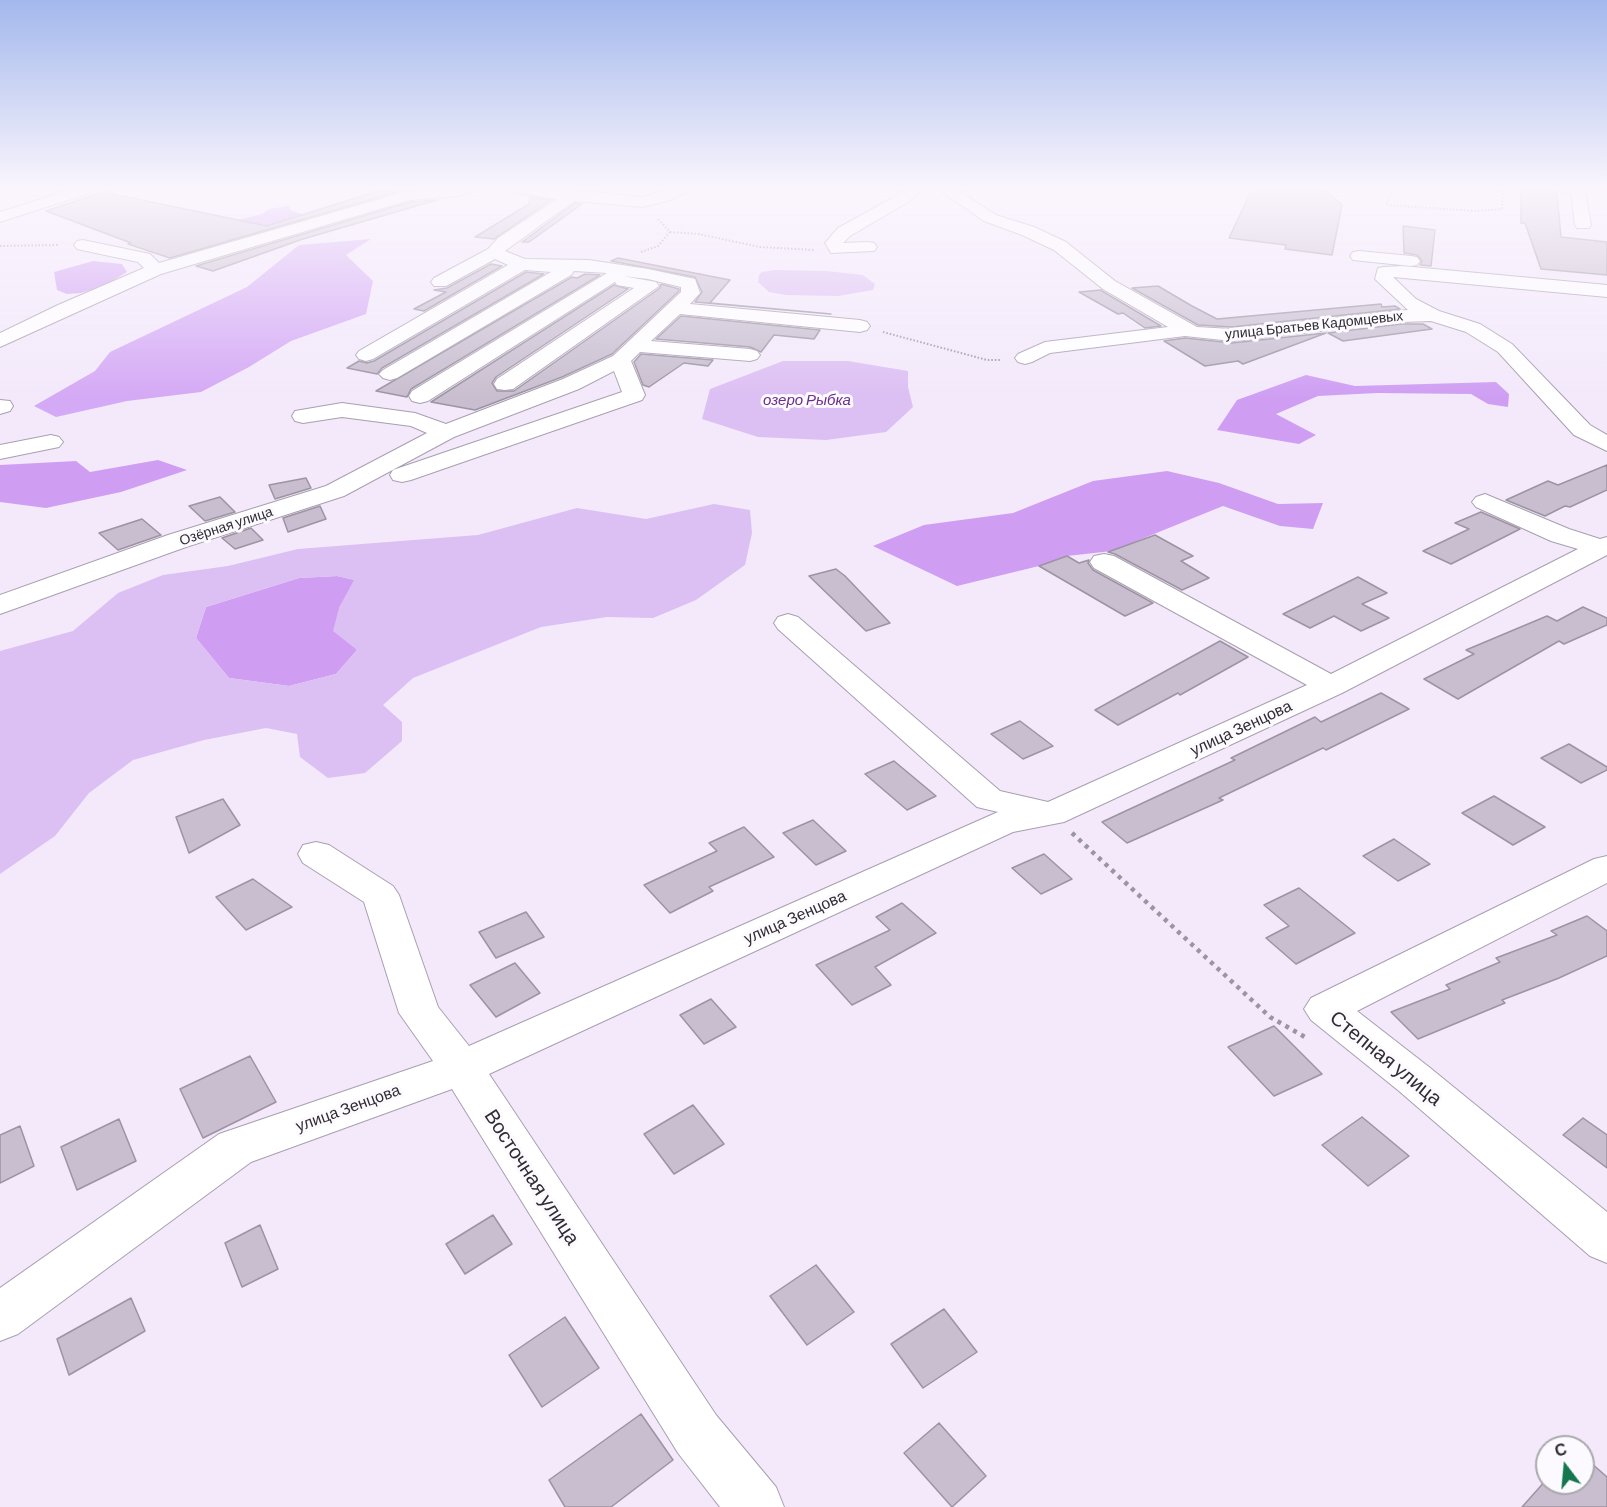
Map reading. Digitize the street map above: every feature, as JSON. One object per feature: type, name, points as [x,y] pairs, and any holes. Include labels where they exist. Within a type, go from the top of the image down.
[{"type":"street","points":[[141,257],[155,270]]},
{"type":"street","points":[[0,341],[64,309],[155,270],[198,257]]},
{"type":"street","points":[[440,282],[487,257]]},
{"type":"street","points":[[505,384],[650,286],[522,264],[506,257]]},
{"type":"street","name":"улица Братьев Кадомцевых","points":[[1074,257],[1109,285],[1193,333],[1232,335],[1401,316],[1432,315],[1473,328],[1505,348],[1582,430],[1607,444]]},
{"type":"street","points":[[1372,257],[1607,281]]},
{"type":"street","points":[[366,355],[522,264]]},
{"type":"street","points":[[390,374],[559,269],[589,265],[689,283],[691,293],[627,353]]},
{"type":"street","points":[[1432,315],[1409,303],[1384,279],[1384,272],[1402,271],[1607,291]]},
{"type":"street","points":[[420,396],[609,278]]},
{"type":"street","points":[[675,308],[860,326]]},
{"type":"street","points":[[655,327],[678,329]]},
{"type":"street","points":[[1025,358],[1045,348],[1188,330]]},
{"type":"street","points":[[627,353],[754,346],[713,333]]},
{"type":"street","points":[[335,491],[372,485],[634,395],[627,353]]},
{"type":"street","name":"Озёрная улица","points":[[0,605],[177,542],[335,491],[446,432],[571,384],[627,353]]},
{"type":"street","points":[[303,416],[342,410],[415,420],[446,432]]},
{"type":"street","points":[[0,452],[51,442]]},
{"type":"street","points":[[1485,502],[1560,535],[1605,547]]},
{"type":"street","name":"улица Зенцова","points":[[0,1317],[235,1148],[462,1068],[1005,822],[1052,814],[1331,686],[1605,547]]},
{"type":"street","points":[[1104,562],[1331,686]]},
{"type":"street","points":[[788,623],[989,799],[1052,814]]},
{"type":"street","name":"Восточная улица","points":[[316,854],[380,895],[420,1013],[462,1068],[697,1434],[756,1507]]},
{"type":"street","name":"Степная улица","points":[[1607,868],[1325,1010],[1414,1079],[1607,1240]]},
{"type":"path","points":[[589,265],[607,257]]},
{"type":"path","points":[[860,326],[987,360],[1025,358]]},
{"type":"path","points":[[1052,814],[1270,1017],[1311,1041]]},
{"type":"shaded area","points":[[284,257],[348,257],[373,281],[366,314],[291,341],[249,367],[201,392],[127,401],[56,417],[34,406],[95,371],[110,352],[247,287]]},
{"type":"shaded area","points":[[93,261],[122,264],[127,272],[104,286],[81,293],[67,294],[57,290],[54,272]]},
{"type":"shaded area","points":[[1306,375],[1355,386],[1496,382],[1509,394],[1508,407],[1488,404],[1471,394],[1377,393],[1318,396],[1276,414],[1316,435],[1299,444],[1217,430],[1237,400]]},
{"type":"shaded area","points":[[158,460],[187,470],[121,492],[46,508],[0,502],[0,465],[76,461],[90,472]]},
{"type":"shaded area","points":[[1167,471],[1219,483],[1278,504],[1323,503],[1313,529],[1280,526],[1223,506],[1112,551],[1067,556],[1039,566],[957,586],[873,546],[924,525],[1013,513],[1093,481]]},
{"type":"shaded area","points":[[337,576],[355,580],[339,608],[357,650],[336,674],[289,686],[229,678],[196,638],[206,607],[299,578]]},
{"type":"water","points":[[827,271],[863,275],[875,284],[873,290],[838,296],[786,295],[769,292],[758,282],[762,272]]},
{"type":"water","name":"озеро Рыбка","points":[[783,361],[848,361],[908,371],[908,387],[913,407],[886,432],[826,440],[758,437],[702,419],[710,389]]},
{"type":"water","points":[[714,504],[750,510],[752,533],[745,565],[696,600],[653,618],[607,617],[541,627],[413,678],[383,705],[402,722],[402,741],[365,773],[328,778],[300,757],[297,734],[266,728],[204,740],[133,760],[89,793],[55,836],[0,874],[0,651],[73,631],[118,593],[163,575],[228,566],[298,549],[478,535],[577,508],[646,519]],"holes":[[[337,576],[354,580],[339,608],[333,631],[357,650],[336,674],[289,686],[229,678],[196,638],[206,607],[299,578]]]},
{"type":"building","points":[[225,257],[251,257],[213,271],[196,266]]},
{"type":"building","points":[[1419,257],[1432,257],[1431,266],[1420,265],[1422,261]]},
{"type":"building","points":[[1537,257],[1607,257],[1607,275],[1541,269]]},
{"type":"building","points":[[618,258],[730,280],[710,303],[831,314],[695,302],[702,292],[695,277],[611,261]]},
{"type":"building","points":[[491,264],[502,266],[424,311],[414,309],[446,292],[434,290],[447,288]]},
{"type":"building","points":[[526,272],[544,274],[382,368],[377,374],[347,368],[359,361],[367,363],[374,361]]},
{"type":"building","points":[[585,274],[600,275],[411,389],[407,397],[376,391],[572,277],[577,278]]},
{"type":"building","points":[[661,284],[679,289],[679,291],[612,354],[562,377],[475,410],[431,402],[614,285],[628,289],[496,377],[492,383],[497,391],[514,391],[660,288]]},
{"type":"building","points":[[1158,286],[1217,319],[1381,304],[1382,307],[1395,306],[1400,309],[1232,327],[1198,325],[1132,288]]},
{"type":"building","points":[[1101,290],[1161,326],[1145,328],[1123,313],[1118,314],[1079,292]]},
{"type":"building","points":[[681,316],[820,330],[814,339],[774,335],[761,352],[750,347],[656,339]]},
{"type":"building","points":[[1401,324],[1423,324],[1432,329],[1343,341],[1328,333]]},
{"type":"building","points":[[1326,333],[1243,364],[1238,361],[1205,366],[1164,341],[1185,338],[1232,343]]},
{"type":"building","points":[[641,354],[713,360],[708,366],[684,363],[649,387],[643,385],[634,362]]},
{"type":"building","points":[[1607,465],[1607,490],[1545,516],[1506,500],[1548,481],[1558,485]]},
{"type":"building","points":[[306,478],[311,488],[275,499],[269,485]]},
{"type":"building","points":[[220,497],[235,512],[205,521],[189,506]]},
{"type":"building","points":[[320,506],[326,519],[288,532],[283,518]]},
{"type":"building","points":[[1481,512],[1520,529],[1451,564],[1423,551],[1469,529],[1455,523]]},
{"type":"building","points":[[142,519],[161,535],[118,550],[99,533]]},
{"type":"building","points":[[251,528],[263,540],[235,549],[222,538]]},
{"type":"building","points":[[1155,535],[1193,556],[1181,561],[1209,578],[1182,590],[1108,552]]},
{"type":"building","points":[[1067,556],[1079,563],[1089,560],[1088,563],[1093,570],[1153,603],[1125,616],[1039,566]]},
{"type":"building","points":[[836,569],[890,623],[866,631],[809,576]]},
{"type":"building","points":[[1358,577],[1387,593],[1362,604],[1389,618],[1361,631],[1334,616],[1310,628],[1283,614]]},
{"type":"building","points":[[1583,607],[1607,618],[1607,625],[1564,644],[1559,641],[1458,699],[1424,679],[1474,654],[1466,650],[1547,616],[1557,621]]},
{"type":"building","points":[[1220,641],[1248,657],[1180,695],[1178,693],[1118,725],[1095,710]]},
{"type":"building","points":[[1381,693],[1409,709],[1326,750],[1323,748],[1219,798],[1223,800],[1127,843],[1102,822],[1235,760],[1231,758],[1315,717],[1321,722]]},
{"type":"building","points":[[1020,721],[1053,746],[1023,759],[991,734]]},
{"type":"building","points":[[1569,744],[1607,767],[1607,770],[1581,783],[1541,758]]},
{"type":"building","points":[[894,761],[936,796],[907,810],[865,774]]},
{"type":"building","points":[[1494,796],[1545,827],[1513,845],[1462,813]]},
{"type":"building","points":[[223,799],[240,825],[189,853],[176,817]]},
{"type":"building","points":[[813,820],[846,851],[816,865],[783,833]]},
{"type":"building","points":[[744,827],[774,857],[709,887],[713,891],[670,913],[644,885],[717,851],[709,843]]},
{"type":"building","points":[[1394,839],[1430,864],[1398,881],[1363,856]]},
{"type":"building","points":[[1044,854],[1072,879],[1041,894],[1012,868]]},
{"type":"building","points":[[253,879],[292,907],[246,930],[216,897]]},
{"type":"building","points":[[1299,888],[1355,933],[1296,964],[1266,938],[1289,926],[1264,905]]},
{"type":"building","points":[[902,903],[936,933],[875,967],[891,985],[852,1005],[816,965],[890,930],[876,917]]},
{"type":"building","points":[[526,912],[544,937],[496,958],[479,932]]},
{"type":"building","points":[[1587,916],[1607,931],[1607,956],[1502,1000],[1505,1003],[1418,1039],[1391,1012],[1450,989],[1446,985],[1500,962],[1496,958],[1557,935],[1551,931]]},
{"type":"building","points":[[515,963],[540,993],[496,1017],[470,985]]},
{"type":"building","points":[[711,999],[736,1027],[704,1044],[680,1015]]},
{"type":"building","points":[[1274,1026],[1322,1074],[1274,1096],[1228,1047]]},
{"type":"building","points":[[250,1056],[276,1102],[203,1138],[180,1089]]},
{"type":"building","points":[[693,1105],[724,1144],[674,1174],[644,1134]]},
{"type":"building","points":[[1362,1117],[1409,1156],[1368,1186],[1322,1145]]},
{"type":"building","points":[[1583,1118],[1607,1135],[1607,1168],[1563,1135]]},
{"type":"building","points":[[119,1119],[136,1161],[77,1190],[61,1147]]},
{"type":"building","points":[[20,1126],[34,1166],[0,1183],[0,1135]]},
{"type":"building","points":[[493,1215],[512,1244],[465,1274],[446,1244]]},
{"type":"building","points":[[260,1225],[278,1269],[242,1287],[225,1243]]},
{"type":"building","points":[[816,1265],[854,1312],[807,1345],[770,1296]]},
{"type":"building","points":[[131,1298],[145,1331],[69,1375],[57,1339]]},
{"type":"building","points":[[944,1309],[977,1352],[923,1388],[891,1344]]},
{"type":"building","points":[[565,1317],[599,1368],[542,1407],[509,1355]]},
{"type":"building","points":[[641,1414],[673,1460],[611,1507],[565,1507],[549,1480]]},
{"type":"building","points":[[939,1423],[986,1476],[952,1507],[904,1453]]},
{"type":"building","points":[[1595,1466],[1607,1477],[1607,1507],[1522,1507],[1535,1492],[1535,1495],[1595,1495]]}]
